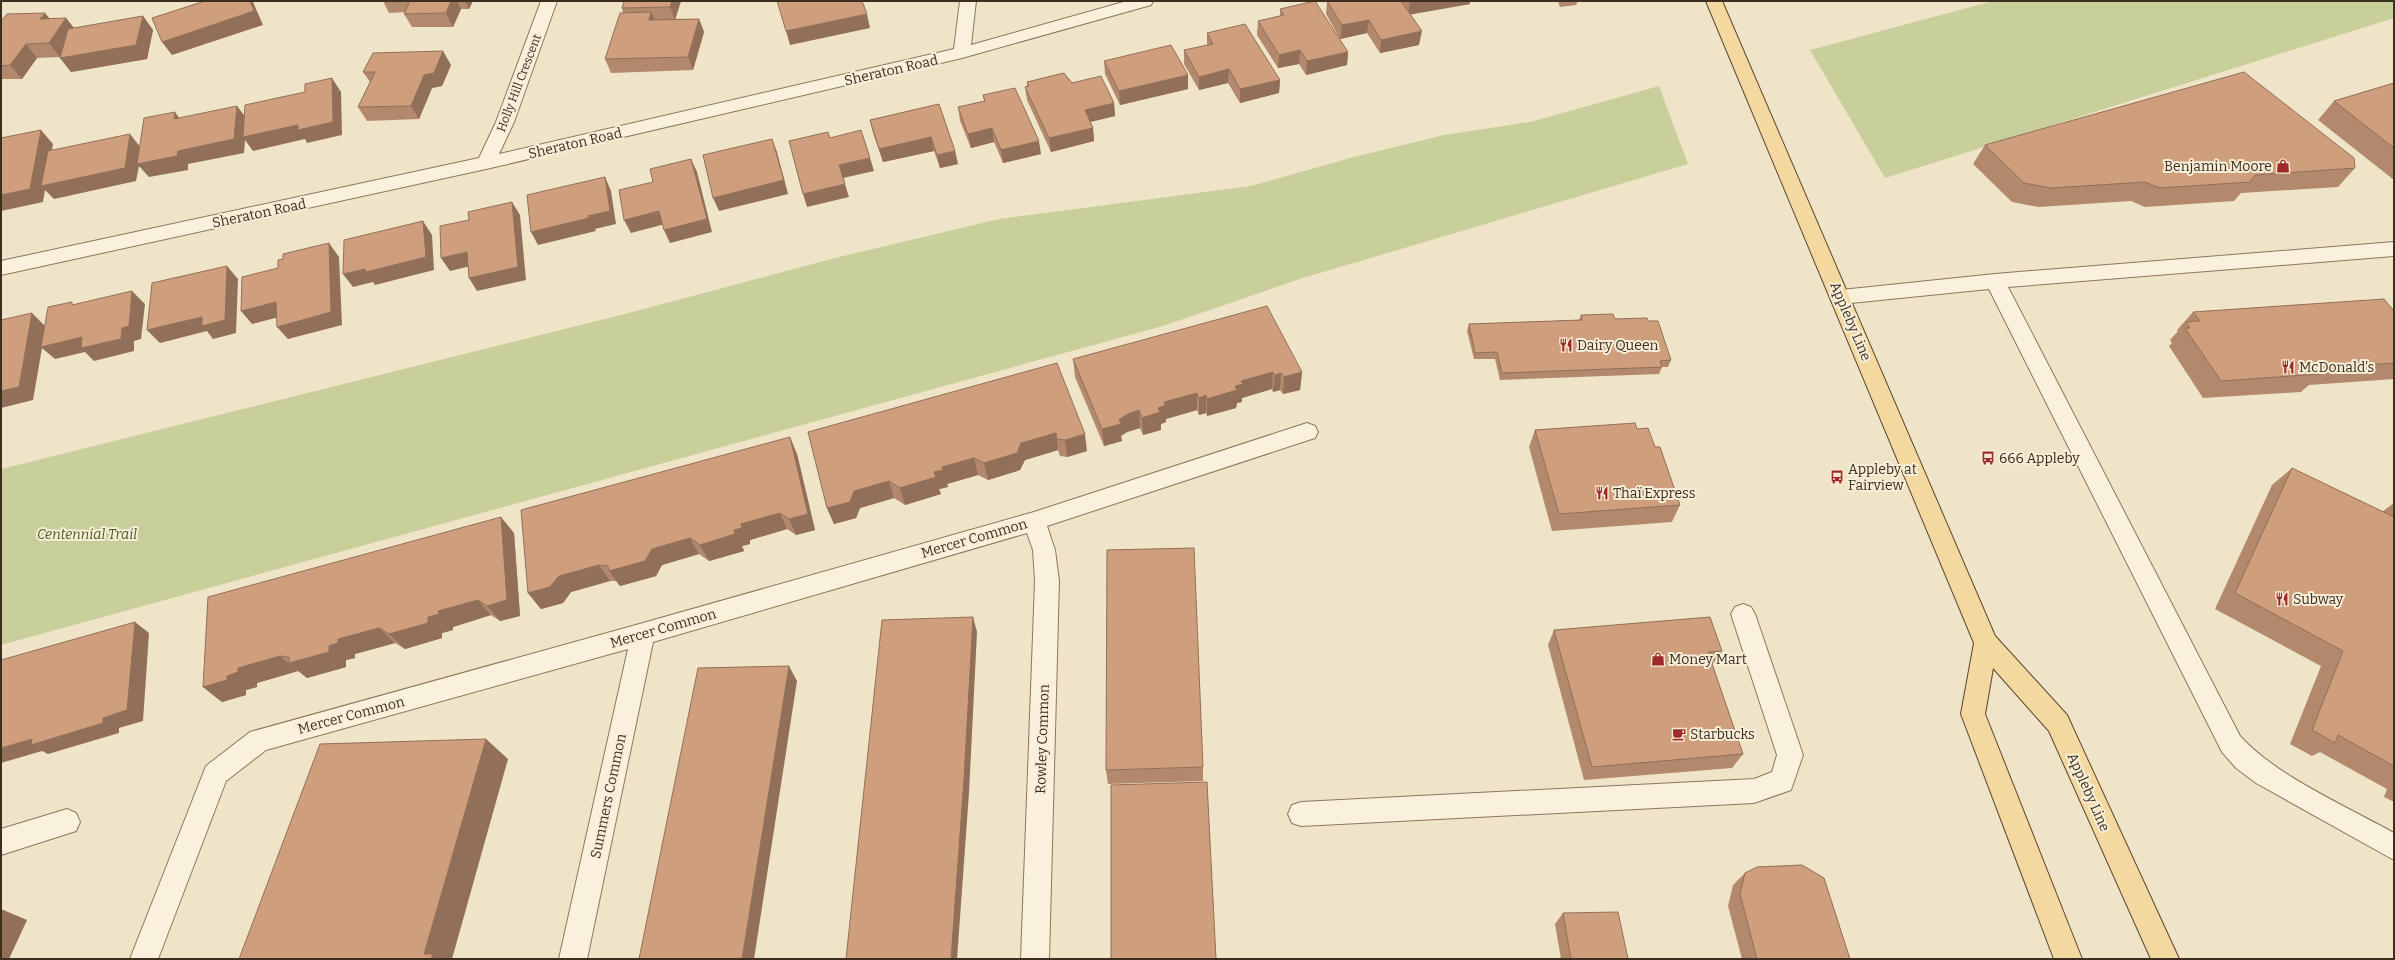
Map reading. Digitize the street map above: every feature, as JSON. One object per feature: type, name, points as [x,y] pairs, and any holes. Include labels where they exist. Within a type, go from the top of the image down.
[{"type":"main road","name":"Appleby Line","points":[[1714,1],[1841,297],[1986,643],[2058,723],[2165,959]]},
{"type":"main road","points":[[1986,643],[1972,714],[2068,959]]},
{"type":"street","name":"Holly Hill Crescent","points":[[486,164],[505,122],[549,1]]},
{"type":"street","points":[[962,54],[968,1]]},
{"type":"street","name":"Sheraton Road","points":[[1,268],[486,164],[962,54],[1145,1]]},
{"type":"street","points":[[1841,297],[1995,281],[2394,249]]},
{"type":"street","points":[[1995,281],[2231,744],[2245,760],[2265,775],[2394,847]]},
{"type":"street","name":"Mercer Common","points":[[144,959],[212,786],[215,774],[259,740],[642,634],[1034,521],[1307,432]]},
{"type":"street","name":"Rowley Common","points":[[1034,521],[1044,550],[1047,581],[1035,959]]},
{"type":"street","points":[[1301,814],[1754,791],[1782,781],[1790,755],[1743,614]]},
{"type":"street","name":"Summers Common","points":[[573,959],[642,634]]},
{"type":"street","points":[[1,842],[67,822]]},
{"type":"green space","points":[[1993,1],[2394,1],[2394,18],[1885,178],[1810,50]]},
{"type":"green space","name":"Centennial Trail","points":[[1659,86],[1688,164],[1303,278],[1163,326],[1,645],[1,469],[621,315],[835,258],[999,219],[1251,186],[1350,158],[1444,135],[1530,122]]},
{"type":"building","points":[[205,1],[250,1],[254,11],[162,42],[152,18]]},
{"type":"building","points":[[410,1],[451,1],[446,13],[404,14]]},
{"type":"building","points":[[624,1],[672,1],[670,7],[622,8]]},
{"type":"building","points":[[777,1],[862,1],[867,14],[786,31]]},
{"type":"building","points":[[1315,1],[1348,52],[1307,61],[1300,50],[1279,55],[1258,21],[1284,15],[1280,9]]},
{"type":"building","points":[[1327,1],[1401,1],[1422,31],[1381,40],[1369,20],[1342,25]]},
{"type":"building","points":[[651,12],[649,20],[699,19],[688,57],[605,59],[620,13]]},
{"type":"building","points":[[45,13],[40,19],[66,18],[49,43],[26,44],[10,65],[1,66],[1,21],[7,14]]},
{"type":"building","points":[[143,16],[136,45],[60,58],[68,29]]},
{"type":"building","points":[[1245,24],[1280,80],[1240,89],[1229,69],[1199,77],[1184,50],[1213,44],[1207,33]]},
{"type":"building","points":[[1171,45],[1188,75],[1119,91],[1104,61]]},
{"type":"building","points":[[443,51],[434,73],[424,75],[411,106],[358,107],[375,72],[363,72],[373,53]]},
{"type":"building","points":[[2244,72],[2354,158],[2355,168],[2255,175],[2250,182],[2160,188],[2145,182],[2051,188],[2024,183],[1985,145]]},
{"type":"building","points":[[1064,73],[1072,83],[1101,76],[1114,103],[1085,110],[1093,128],[1049,138],[1025,87],[1029,86],[1027,82]]},
{"type":"building","points":[[332,78],[333,122],[298,130],[298,125],[243,137],[245,105],[305,92],[305,84]]},
{"type":"building","points":[[2394,83],[2394,148],[2334,101]]},
{"type":"building","points":[[1015,88],[1039,141],[1001,150],[992,128],[968,134],[958,107],[985,101],[983,95]]},
{"type":"building","points":[[939,104],[955,151],[937,155],[931,137],[879,149],[870,120]]},
{"type":"building","points":[[237,106],[234,139],[178,151],[177,156],[137,164],[144,118],[175,112],[174,119]]},
{"type":"building","points":[[41,130],[30,189],[1,195],[1,138]]},
{"type":"building","points":[[861,130],[870,158],[839,165],[845,184],[803,194],[789,141],[828,132],[830,138]]},
{"type":"building","points":[[130,134],[125,168],[41,186],[48,151]]},
{"type":"building","points":[[772,139],[784,180],[713,198],[703,155]]},
{"type":"building","points":[[691,159],[707,219],[664,230],[659,211],[624,220],[619,190],[653,182],[650,169]]},
{"type":"building","points":[[605,177],[610,211],[588,216],[589,218],[531,232],[527,195]]},
{"type":"building","points":[[512,202],[518,267],[469,278],[467,252],[441,258],[440,226],[469,220],[468,212]]},
{"type":"building","points":[[423,221],[426,257],[366,272],[365,269],[343,274],[344,240]]},
{"type":"building","points":[[329,243],[331,312],[277,327],[276,302],[241,311],[242,277],[278,268],[278,260],[283,259],[283,254]]},
{"type":"building","points":[[227,266],[225,320],[202,326],[202,317],[147,330],[152,283]]},
{"type":"building","points":[[132,291],[129,326],[122,328],[121,339],[81,348],[82,337],[41,347],[48,307],[72,302],[72,305]]},
{"type":"building","name":"McDonald's","points":[[2384,299],[2394,311],[2394,363],[2316,368],[2320,374],[2221,381],[2185,328],[2190,328],[2186,322],[2200,321],[2193,312]]},
{"type":"building","points":[[1267,306],[1302,372],[1284,377],[1281,373],[1275,375],[1273,372],[1241,381],[1243,384],[1235,386],[1237,390],[1207,399],[1206,395],[1199,398],[1197,393],[1164,402],[1166,405],[1158,408],[1160,412],[1142,418],[1139,410],[1126,415],[1119,420],[1121,424],[1102,429],[1073,359]]},
{"type":"building","points":[[32,313],[19,387],[1,391],[1,320]]},
{"type":"building","name":"Dairy Queen","points":[[1613,314],[1615,319],[1647,318],[1648,321],[1658,321],[1671,360],[1660,361],[1662,367],[1502,373],[1497,352],[1475,353],[1469,324],[1582,320],[1581,315]]},
{"type":"building","points":[[1057,363],[1085,434],[1065,440],[1057,439],[1056,433],[1021,443],[1017,453],[984,463],[974,458],[942,467],[943,470],[934,472],[936,477],[900,488],[889,481],[854,491],[850,502],[827,508],[808,432]]},
{"type":"building","name":"Thaï Express","points":[[1635,423],[1637,429],[1648,428],[1655,447],[1660,447],[1680,505],[1559,514],[1535,430]]},
{"type":"building","points":[[790,437],[808,514],[789,519],[780,513],[741,524],[742,528],[734,530],[735,534],[700,545],[690,538],[652,549],[645,561],[609,571],[608,566],[599,565],[559,576],[550,587],[528,593],[521,510]]},
{"type":"building","points":[[2292,468],[2394,517],[2394,766],[2338,735],[2335,743],[2312,730],[2343,651],[2235,593]]},
{"type":"building","points":[[501,517],[507,600],[487,606],[478,600],[438,611],[439,614],[428,617],[428,623],[389,634],[379,628],[338,639],[338,643],[329,646],[329,652],[289,663],[289,657],[280,656],[238,668],[238,672],[227,676],[227,680],[203,687],[208,597]]},
{"type":"building","points":[[1194,548],[1203,767],[1106,770],[1107,550]]},
{"type":"building","points":[[973,617],[964,779],[951,959],[846,959],[882,620]]},
{"type":"building","points":[[1710,617],[1722,651],[1708,652],[1743,754],[1592,767],[1554,630]]},
{"type":"building","points":[[135,622],[127,710],[103,718],[103,723],[31,745],[32,739],[1,748],[1,660]]},
{"type":"building","points":[[789,666],[742,959],[639,959],[698,668]]},
{"type":"building","points":[[486,739],[424,954],[433,954],[431,959],[239,959],[320,744]]},
{"type":"building","points":[[1207,782],[1216,959],[1111,959],[1111,785]]},
{"type":"building","points":[[1802,865],[1824,878],[1850,959],[1757,959],[1740,894],[1745,873],[1757,867]]},
{"type":"building","points":[[1618,912],[1628,959],[1571,959],[1563,913]]},
{"type":"place","name":"Benjamin Moore","points":[[2283,166]]},
{"type":"place","name":"Dairy Queen","points":[[1566,345]]},
{"type":"place","name":"McDonald's","points":[[2288,367]]},
{"type":"place","name":"666 Appleby","points":[[1988,458]]},
{"type":"place","name":"Appleby at Fairview","points":[[1837,477]]},
{"type":"place","name":"Thaï Express","points":[[1602,493]]},
{"type":"place","name":"Subway","points":[[2282,599]]},
{"type":"place","name":"Money Mart","points":[[1658,659]]},
{"type":"place","name":"Starbucks","points":[[1679,734]]}]
